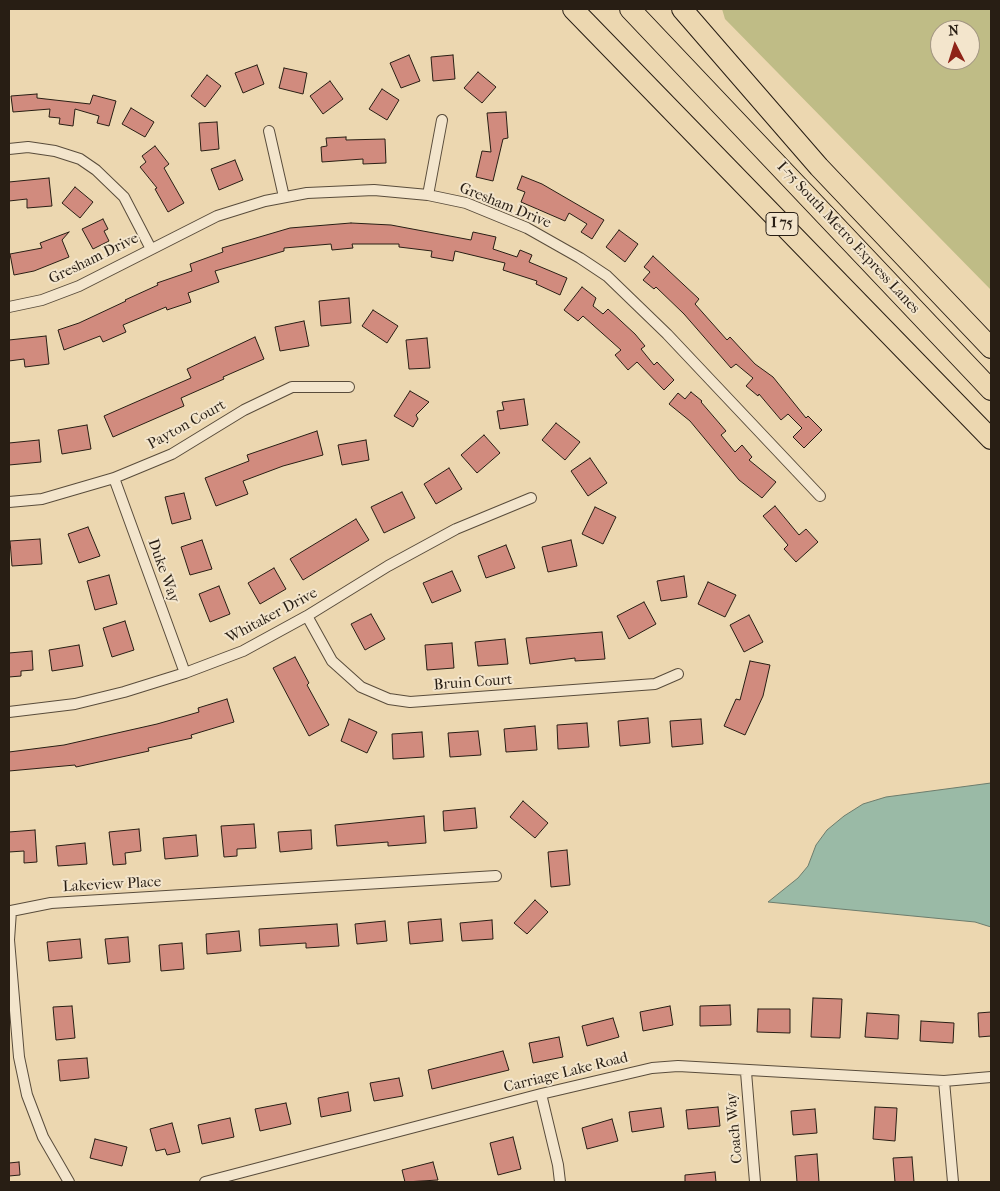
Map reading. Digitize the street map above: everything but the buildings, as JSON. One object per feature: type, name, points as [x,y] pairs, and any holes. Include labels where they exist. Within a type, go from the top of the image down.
[{"type":"highway","name":"I 75","points":[[573,9],[991,439]]},
{"type":"highway","name":"I-75 South Metro Express Lanes","points":[[630,9],[991,390]]},
{"type":"highway","name":"I-75 South Metro Express Lanes","points":[[642,9],[704,85]]},
{"type":"highway","points":[[682,9],[819,167],[991,348]]},
{"type":"street","points":[[428,195],[442,120]]},
{"type":"street","points":[[269,131],[284,197]]},
{"type":"street","points":[[9,149],[36,148],[55,151],[80,159],[96,170],[124,197],[151,249]]},
{"type":"street","name":"Gresham Drive","points":[[9,307],[42,300],[79,286],[217,216],[284,197],[328,191],[374,190],[428,195],[466,203],[527,228],[580,258],[607,276],[667,334],[820,496]]},
{"type":"street","name":"Payton Court","points":[[9,502],[42,499],[114,478],[172,454],[244,410],[292,387],[349,387]]},
{"type":"street","name":"Duke Way","points":[[114,478],[185,673]]},
{"type":"street","name":"Whitaker Drive","points":[[9,712],[75,704],[124,692],[185,673],[243,651],[307,616],[388,566],[465,526],[531,498]]},
{"type":"street","name":"Bruin Court","points":[[307,616],[332,661],[361,687],[389,699],[410,702],[655,684],[678,674]]},
{"type":"street","name":"Lakeview Place","points":[[69,1182],[43,1137],[27,1096],[19,1057],[9,940],[11,911],[51,904],[496,876]]},
{"type":"street","name":"Carriage Lake Road","points":[[205,1182],[541,1094],[652,1068],[678,1066],[746,1072],[944,1081],[991,1077]]},
{"type":"street","name":"Coach Way","points":[[746,1072],[755,1182]]},
{"type":"street","points":[[944,1081],[953,1182]]},
{"type":"street","points":[[541,1094],[558,1165],[560,1182]]},
{"type":"shaded area","points":[[722,9],[991,9],[991,290],[725,19]]},
{"type":"shaded area","points":[[991,783],[991,927],[975,922],[768,902],[798,878],[808,866],[816,845],[827,830],[863,804],[886,797]]}]
